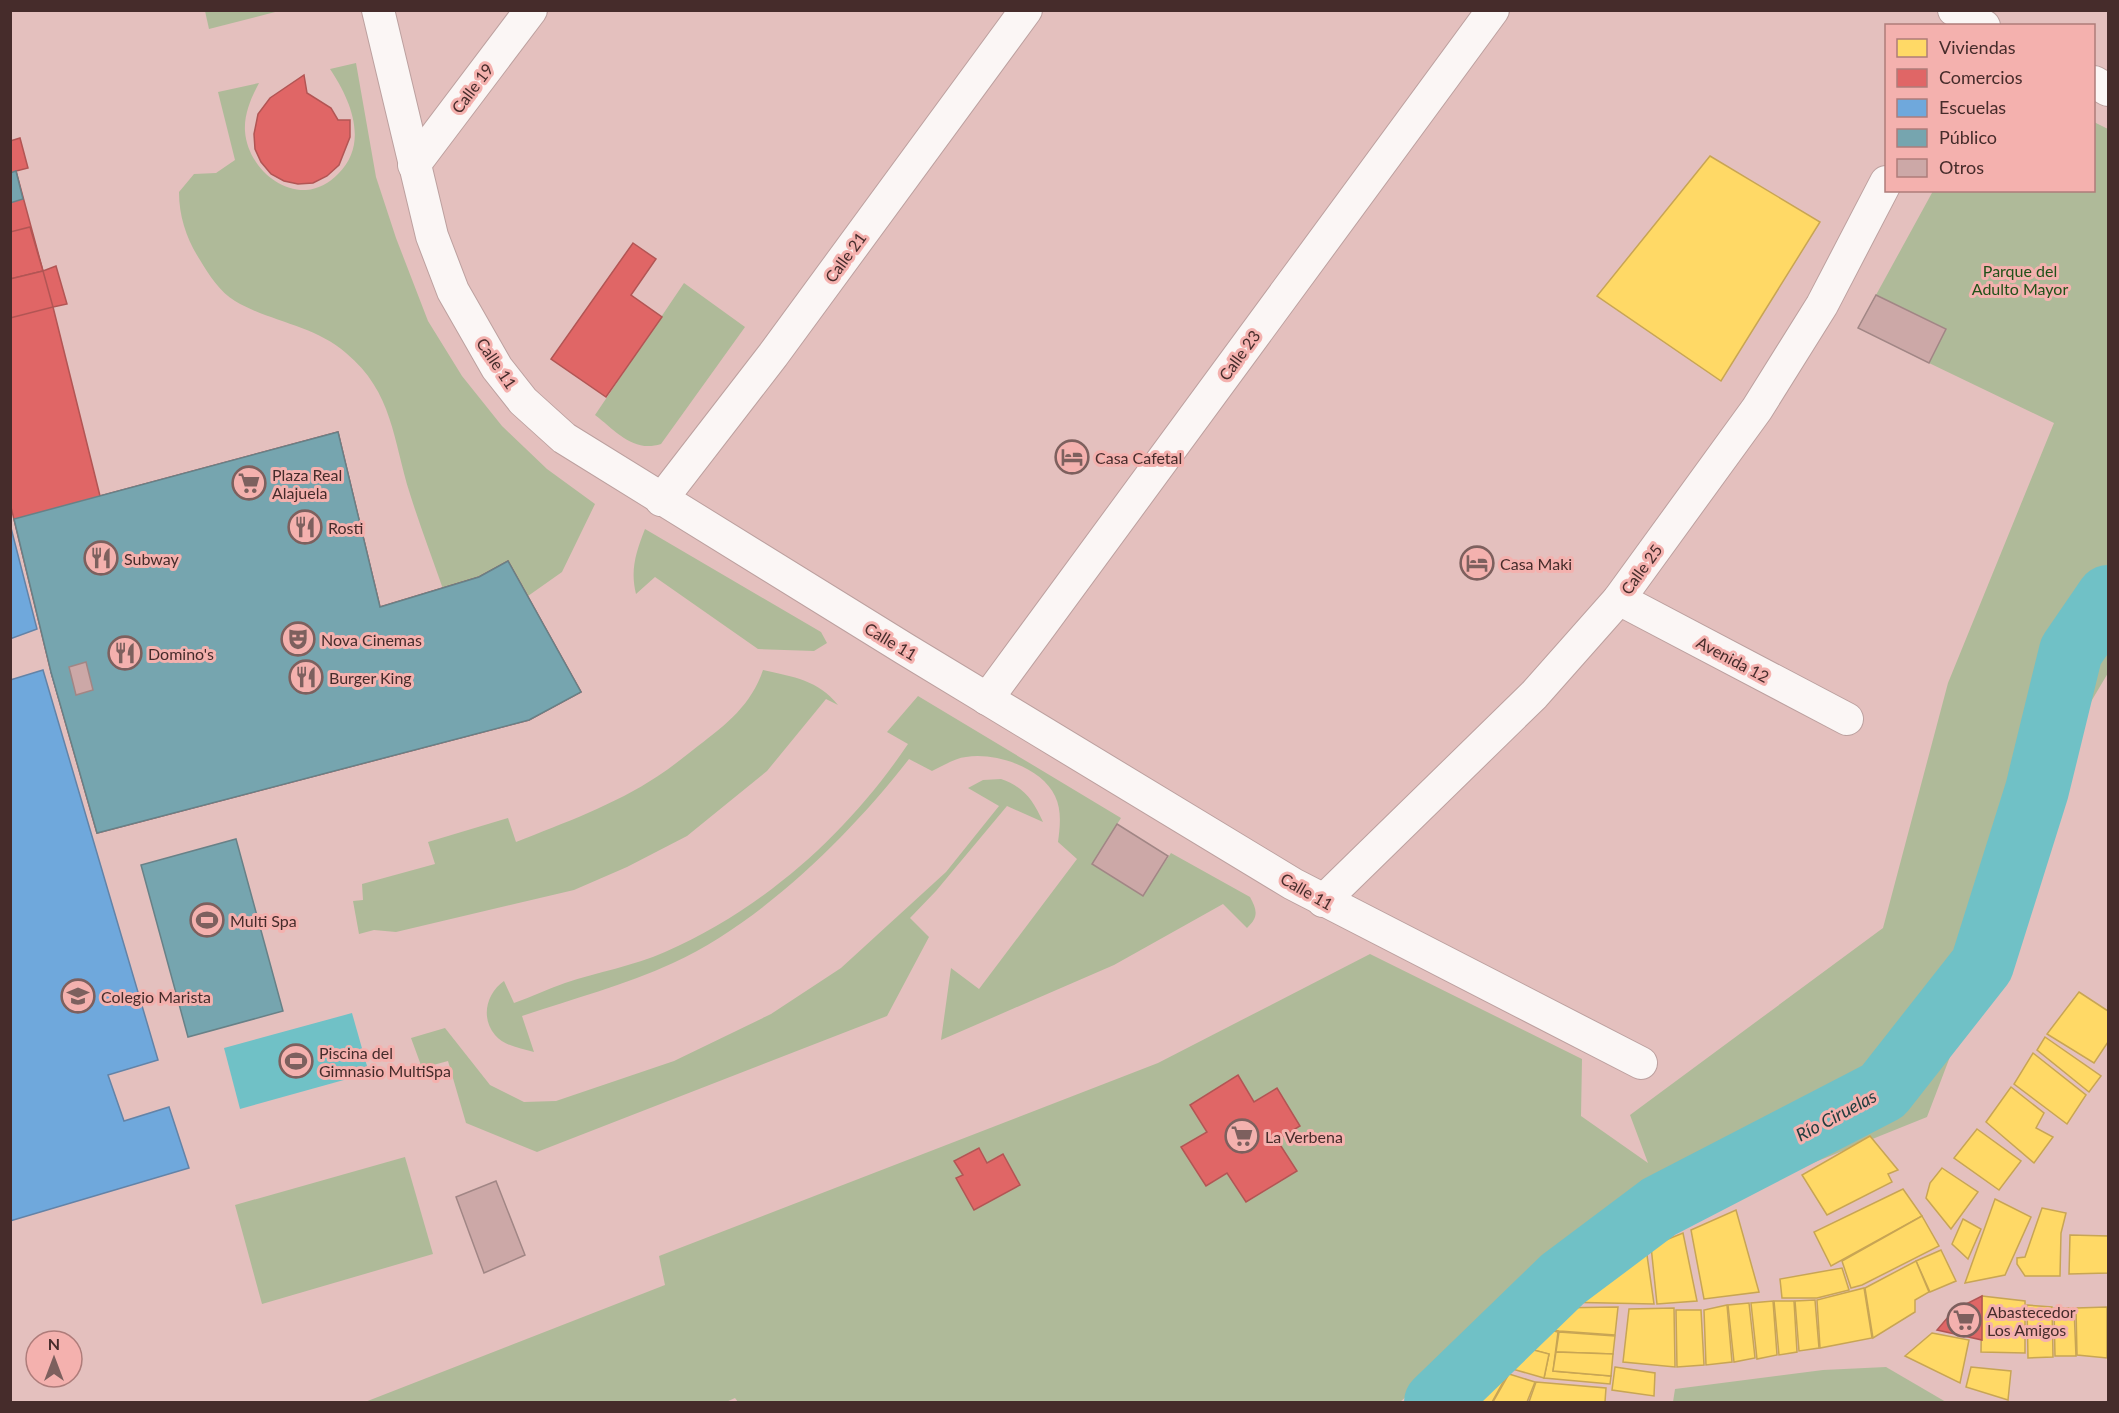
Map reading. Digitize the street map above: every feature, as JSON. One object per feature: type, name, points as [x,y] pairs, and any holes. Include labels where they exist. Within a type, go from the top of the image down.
[{"type":"street","name":"Calle 11","points":[[378,10],[432,236],[453,291],[497,368],[523,401],[564,438],[661,500],[987,699],[1323,901],[1641,1063]]},
{"type":"street","name":"Calle 19","points":[[414,165],[531,10]]},
{"type":"street","name":"Calle 21","points":[[661,500],[773,355],[1026,10]]},
{"type":"street","name":"Calle 23","points":[[987,699],[1492,10]]},
{"type":"street","points":[[2095,83],[2109,90]]},
{"type":"street","name":"Calle 25","points":[[1323,901],[1534,695],[1619,599],[1757,409],[1822,305],[1885,186]]},
{"type":"street","name":"Avenida 12","points":[[1619,599],[1847,719]]},
{"type":"green space","points":[[205,10],[279,11],[209,29]]},
{"type":"green space","points":[[356,63],[376,177],[396,238],[428,321],[462,376],[502,426],[547,469],[595,504],[562,572],[528,596],[508,562],[479,577],[443,589],[410,494],[389,418],[373,384],[362,368],[346,353],[320,336],[235,301],[220,288],[207,271],[195,252],[185,228],[180,210],[179,192],[194,174],[216,173],[235,160],[218,92],[259,83],[246,118],[245,131],[251,153],[265,172],[284,186],[311,189],[324,185],[338,174],[348,162],[353,149],[354,121],[350,107],[330,69]]},
{"type":"green space","name":"Parque del Adulto Mayor","points":[[2095,122],[2108,129],[2108,673],[2076,727],[1927,1117],[1671,1220],[1655,1180],[1400,1402],[738,1402],[735,1398],[726,1402],[365,1402],[665,1285],[659,1256],[1158,1063],[1370,954],[1582,1059],[1581,1116],[1648,1163],[1630,1115],[1883,928],[1948,683],[2054,423],[1929,363],[1946,329],[1876,295],[1932,192],[2095,192]]},
{"type":"green space","points":[[684,283],[745,327],[661,444],[642,446],[625,439],[595,415]]},
{"type":"green space","points":[[645,529],[821,632],[827,643],[814,651],[758,649],[655,577],[636,594],[635,561]]},
{"type":"green space","points":[[763,670],[814,685],[838,705],[826,699],[767,771],[687,836],[627,867],[574,890],[396,932],[374,930],[359,934],[353,901],[363,900],[362,884],[435,864],[428,842],[508,818],[516,842],[624,796],[668,769],[728,722],[752,694]]},
{"type":"green space","points":[[918,696],[1121,818],[1092,864],[1143,895],[1171,853],[1250,897],[1255,910],[1254,920],[1247,928],[1223,904],[1114,965],[941,1040],[951,968],[979,989],[1077,859],[1058,842],[1060,813],[1055,796],[1040,777],[1029,770],[1004,760],[978,756],[958,759],[932,771],[909,759],[886,788],[832,846],[802,874],[739,925],[706,946],[655,971],[522,1016],[534,1052],[508,1044],[495,1035],[488,1021],[488,1006],[493,992],[504,981],[514,1003],[565,983],[641,961],[702,934],[770,890],[831,837],[884,777],[908,744],[887,732]]},
{"type":"green space","points":[[1001,779],[1016,786],[1027,795],[1043,822],[1007,806],[936,891],[910,918],[929,937],[887,1016],[537,1152],[466,1123],[448,1061],[422,1068],[411,1038],[445,1028],[490,1085],[524,1102],[556,1101],[674,1061],[771,1014],[841,968],[946,872],[999,806],[968,788],[983,780]]},
{"type":"green space","points":[[405,1157],[433,1254],[262,1304],[235,1205]]},
{"type":"green space","points":[[1886,1367],[1946,1402],[1673,1402],[1675,1389],[1823,1370]]},
{"type":"water","name":"Piscina del Gimnasio MultiSpa","points":[[352,1013],[369,1073],[240,1109],[224,1048]]},
{"type":"building: Viviendas","points":[[1710,156],[1820,222],[1721,381],[1597,296]]},
{"type":"building: Viviendas","points":[[2079,992],[2108,1011],[2108,1042],[2094,1063],[2047,1034]]},
{"type":"building: Viviendas","points":[[2045,1037],[2101,1076],[2089,1092],[2037,1050]]},
{"type":"building: Viviendas","points":[[2033,1053],[2086,1095],[2067,1124],[2014,1084]]},
{"type":"building: Viviendas","points":[[2011,1087],[2044,1113],[2036,1128],[2053,1137],[2034,1163],[1986,1122]]},
{"type":"building: Viviendas","points":[[1977,1129],[2021,1161],[1999,1190],[1954,1158]]},
{"type":"building: Viviendas","points":[[1870,1136],[1898,1170],[1888,1174],[1892,1182],[1827,1215],[1802,1175]]},
{"type":"building: Viviendas","points":[[1942,1168],[1978,1192],[1951,1229],[1926,1198],[1930,1183]]},
{"type":"building: Viviendas","points":[[1903,1189],[1922,1216],[1831,1266],[1814,1232]]},
{"type":"building: Viviendas","points":[[1995,1199],[2031,1217],[2005,1275],[1965,1283]]},
{"type":"building: Viviendas","points":[[2042,1208],[2066,1213],[2061,1233],[2060,1276],[2025,1276],[2017,1264],[2017,1258],[2025,1257]]},
{"type":"building: Viviendas","points":[[1736,1210],[1759,1292],[1704,1299],[1691,1230]]},
{"type":"building: Viviendas","points":[[1922,1216],[1939,1246],[1862,1285],[1851,1288],[1842,1261]]},
{"type":"building: Viviendas","points":[[1963,1219],[1981,1229],[1968,1259],[1952,1244]]},
{"type":"building: Viviendas","points":[[1683,1233],[1697,1301],[1657,1304],[1651,1246]]},
{"type":"building: Viviendas","points":[[2070,1235],[2108,1236],[2108,1273],[2069,1274]]},
{"type":"building: Viviendas","points":[[1646,1248],[1654,1304],[1560,1302],[1591,1273]]},
{"type":"building: Viviendas","points":[[1941,1250],[1956,1281],[1930,1292],[1916,1261]]},
{"type":"building: Viviendas","points":[[1916,1261],[1929,1292],[1915,1300],[1915,1312],[1873,1338],[1865,1288]]},
{"type":"building: Viviendas","points":[[1842,1268],[1849,1290],[1817,1298],[1782,1298],[1780,1279]]},
{"type":"building: Viviendas","points":[[1864,1288],[1872,1338],[1820,1348],[1817,1300]]},
{"type":"building: Viviendas","points":[[1982,1296],[2025,1301],[2025,1353],[1981,1352]]},
{"type":"building: Viviendas","points":[[1815,1300],[1819,1348],[1799,1351],[1795,1301]]},
{"type":"building: Viviendas","points":[[1773,1301],[1777,1355],[1757,1359],[1751,1303]]},
{"type":"building: Viviendas","points":[[1774,1301],[1794,1301],[1797,1352],[1779,1355]]},
{"type":"building: Viviendas","points":[[1749,1303],[1755,1358],[1734,1362],[1728,1305]]},
{"type":"building: Viviendas","points":[[1727,1305],[1732,1362],[1706,1365],[1704,1310]]},
{"type":"building: Viviendas","points":[[2027,1305],[2052,1307],[2053,1357],[2028,1358]]},
{"type":"building: Viviendas","points":[[1618,1307],[1615,1335],[1559,1331],[1532,1326],[1551,1308]]},
{"type":"building: Viviendas","points":[[2107,1307],[2107,1358],[2077,1355],[2076,1308]]},
{"type":"building: Viviendas","points":[[1674,1308],[1675,1367],[1623,1362],[1629,1309]]},
{"type":"building: Viviendas","points":[[2054,1308],[2074,1308],[2076,1356],[2055,1356]]},
{"type":"building: Viviendas","points":[[1676,1310],[1701,1310],[1704,1365],[1677,1367]]},
{"type":"building: Viviendas","points":[[1531,1326],[1558,1332],[1553,1371],[1611,1376],[1610,1384],[1544,1378],[1549,1354],[1511,1344]]},
{"type":"building: Viviendas","points":[[1559,1332],[1615,1336],[1613,1354],[1556,1352]]},
{"type":"building: Viviendas","points":[[1932,1333],[1969,1340],[1960,1383],[1905,1356]]},
{"type":"building: Viviendas","points":[[1511,1344],[1549,1354],[1544,1378],[1509,1368],[1506,1371],[1486,1365]]},
{"type":"building: Viviendas","points":[[1556,1352],[1613,1354],[1611,1376],[1553,1371]]},
{"type":"building: Viviendas","points":[[1484,1367],[1508,1373],[1492,1402],[1452,1402]]},
{"type":"building: Viviendas","points":[[1615,1367],[1655,1373],[1654,1396],[1612,1390]]},
{"type":"building: Viviendas","points":[[1971,1367],[2011,1371],[2008,1400],[1966,1387]]},
{"type":"building: Viviendas","points":[[1509,1374],[1535,1382],[1527,1402],[1493,1402]]},
{"type":"building: Viviendas","points":[[1536,1382],[1606,1388],[1605,1402],[1529,1402]]},
{"type":"building: Comercios","points":[[304,75],[307,93],[331,108],[338,120],[350,120],[350,137],[339,165],[327,176],[313,183],[298,184],[284,181],[271,174],[261,162],[255,149],[254,134],[258,114],[270,98]]},
{"type":"building: Comercios","name":"Plaza Real Alajuela","points":[[20,138],[28,168],[16,171],[43,271],[56,266],[67,304],[53,307],[100,496],[338,432],[380,607],[479,577],[508,561],[581,692],[529,720],[97,833],[51,672],[10,503],[10,141]]},
{"type":"building: Comercios","points":[[30,227],[43,271],[10,279],[10,232]]},
{"type":"building: Comercios","points":[[633,243],[656,259],[631,295],[662,317],[606,397],[551,359]]},
{"type":"building: Comercios","points":[[43,271],[53,307],[10,318],[10,279]]},
{"type":"building: Comercios","name":"La Verbena","points":[[1238,1075],[1254,1102],[1277,1088],[1300,1126],[1277,1140],[1297,1171],[1246,1202],[1227,1173],[1206,1186],[1181,1147],[1207,1132],[1190,1105]]},
{"type":"building: Comercios","points":[[979,1148],[987,1163],[1003,1154],[1020,1185],[974,1210],[956,1178],[963,1175],[954,1161]]},
{"type":"building: Comercios","name":"Abastecedor Los Amigos","points":[[1982,1296],[1982,1340],[1937,1330],[1954,1310]]},
{"type":"building: Escuelas","points":[[10,524],[37,629],[10,639]]},
{"type":"building: Escuelas","points":[[69,667],[76,695],[59,699],[51,672]]},
{"type":"building: Escuelas","points":[[43,670],[158,1060],[108,1075],[124,1121],[169,1107],[189,1168],[10,1221],[10,680]]},
{"type":"building: Público","points":[[16,171],[23,199],[10,203],[10,173]]},
{"type":"building: Público","name":"Plaza Real Alajuela","points":[[338,432],[380,607],[479,577],[508,561],[581,692],[529,720],[97,833],[51,672],[14,519]]},
{"type":"building: Público","name":"Multi Spa","points":[[236,839],[283,1011],[188,1037],[141,865]]},
{"type":"building: Otros","points":[[1876,295],[1946,329],[1929,363],[1858,328]]},
{"type":"building: Otros","points":[[86,662],[93,690],[76,695],[69,667]]},
{"type":"building: Otros","points":[[1117,824],[1168,856],[1143,896],[1092,864]]},
{"type":"building: Otros","points":[[496,1181],[525,1255],[484,1273],[456,1197]]},
{"type":"waterway","name":"Río Ciruelas","points":[[1436,1402],[1563,1279],[1659,1207],[1883,1091],[1982,965],[2037,790],[2071,651],[2108,597]]},
{"type":"place","name":"Casa Cafetal","points":[[1072,457]]},
{"type":"place","name":"Plaza Real Alajuela","points":[[249,483]]},
{"type":"place","name":"Rosti","points":[[305,527]]},
{"type":"place","name":"Subway","points":[[101,558]]},
{"type":"place","name":"Casa Maki","points":[[1477,563]]},
{"type":"place","name":"Nova Cinemas","points":[[298,639]]},
{"type":"place","name":"Domino's","points":[[125,653]]},
{"type":"place","name":"Burger King","points":[[306,677]]},
{"type":"place","name":"Multi Spa","points":[[207,920]]},
{"type":"place","name":"Colegio Marista","points":[[78,996]]},
{"type":"place","name":"Piscina del Gimnasio MultiSpa","points":[[296,1061]]},
{"type":"place","name":"La Verbena","points":[[1242,1136]]},
{"type":"place","name":"Abastecedor Los Amigos","points":[[1964,1320]]}]
